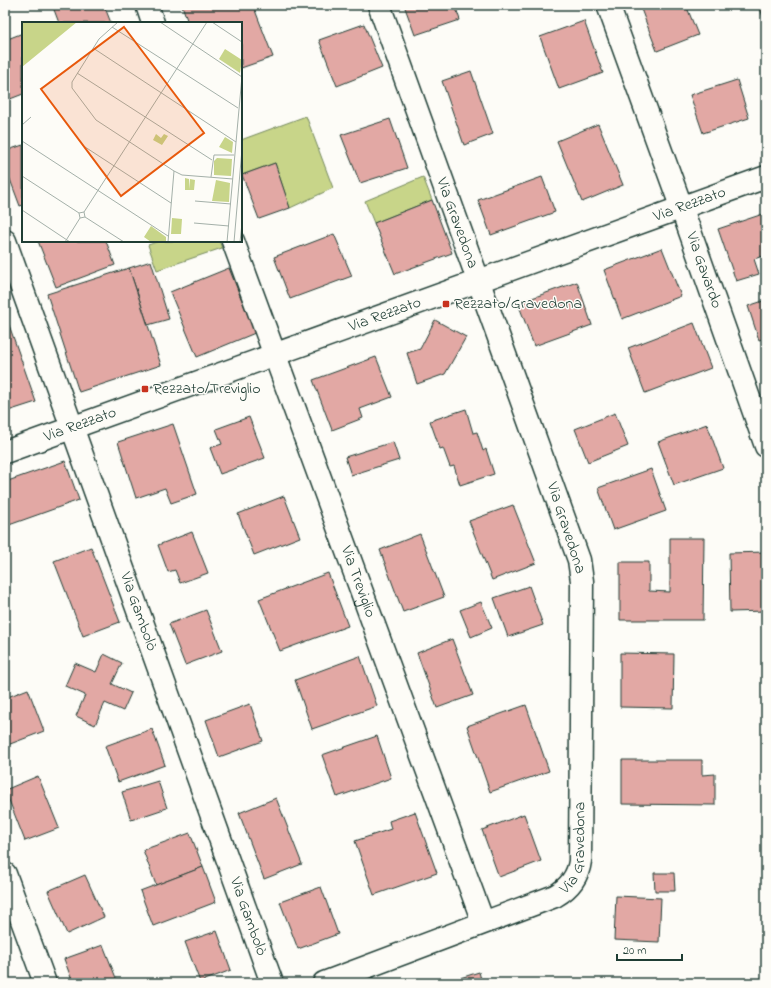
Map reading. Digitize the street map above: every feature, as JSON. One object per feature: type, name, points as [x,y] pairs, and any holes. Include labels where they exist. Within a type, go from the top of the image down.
[{"type":"street","points":[[147,5],[153,22]]},
{"type":"street","name":"Via Gravedona","points":[[324,983],[561,892],[572,882],[579,868],[582,581],[576,550],[379,5]]},
{"type":"street","name":"Via Gavardo","points":[[608,5],[766,446]]},
{"type":"street","name":"Via Rezzato","points":[[5,452],[682,209],[766,177]]},
{"type":"street","name":"Via Gambolò","points":[[5,241],[272,983]]},
{"type":"street","name":"Via Treviglio","points":[[233,242],[483,922]]},
{"type":"street","points":[[5,874],[45,983]]},
{"type":"green space","points":[[306,116],[333,188],[290,208],[275,163],[242,175],[242,140]]},
{"type":"green space","points":[[423,177],[432,200],[374,223],[365,201]]},
{"type":"green space","points":[[156,242],[219,242],[222,248],[157,270],[148,245]]},
{"type":"building","points":[[58,5],[104,5],[111,22],[59,22],[53,7]]},
{"type":"building","points":[[182,5],[253,5],[273,57],[242,68],[242,22],[188,22]]},
{"type":"building","points":[[404,5],[455,5],[460,20],[415,35]]},
{"type":"building","points":[[652,5],[686,5],[698,35],[657,51],[641,9]]},
{"type":"building","points":[[759,5],[766,5],[766,26]]},
{"type":"building","points":[[584,21],[603,73],[559,89],[540,37]]},
{"type":"building","points":[[364,24],[382,68],[337,86],[319,40]]},
{"type":"building","points":[[22,33],[22,94],[5,101],[5,40]]},
{"type":"building","points":[[471,71],[493,134],[464,145],[442,81]]},
{"type":"building","points":[[737,80],[749,118],[703,133],[690,95]]},
{"type":"building","points":[[390,119],[407,168],[360,183],[341,135]]},
{"type":"building","points":[[598,124],[623,185],[582,202],[557,141]]},
{"type":"building","points":[[22,145],[22,205],[20,206],[5,166],[5,151]]},
{"type":"building","points":[[275,163],[290,208],[259,219],[242,175]]},
{"type":"building","points":[[542,177],[555,212],[491,235],[478,200]]},
{"type":"building","points":[[432,200],[452,253],[395,274],[374,223]]},
{"type":"building","points":[[766,213],[766,255],[754,259],[759,274],[736,281],[718,229]]},
{"type":"building","points":[[334,234],[352,276],[290,299],[274,257]]},
{"type":"building","points":[[38,242],[106,242],[115,265],[56,287]]},
{"type":"building","points":[[662,248],[681,296],[622,319],[604,270]]},
{"type":"building","points":[[151,261],[169,319],[148,325],[129,268]]},
{"type":"building","points":[[129,268],[161,365],[79,392],[47,294]]},
{"type":"building","points":[[229,268],[255,333],[197,357],[170,292]]},
{"type":"building","points":[[577,282],[592,325],[534,346],[518,303]]},
{"type":"building","points":[[766,300],[766,338],[759,340],[748,306]]},
{"type":"building","points":[[435,320],[466,337],[445,374],[417,384],[407,353],[420,349]]},
{"type":"building","points":[[694,323],[711,368],[645,393],[628,348]]},
{"type":"building","points":[[9,325],[36,402],[5,412],[5,326]]},
{"type":"building","points":[[376,357],[392,397],[360,409],[363,418],[332,430],[313,380]]},
{"type":"building","points":[[466,409],[473,433],[477,432],[483,451],[486,449],[494,474],[460,485],[454,466],[450,467],[443,448],[440,449],[430,421]]},
{"type":"building","points":[[615,413],[628,446],[588,462],[575,429]]},
{"type":"building","points":[[249,417],[265,458],[220,474],[210,448],[222,444],[216,429]]},
{"type":"building","points":[[173,424],[197,494],[171,503],[165,488],[136,498],[118,442]]},
{"type":"building","points":[[707,424],[723,468],[674,485],[658,442]]},
{"type":"building","points":[[393,442],[399,460],[351,475],[345,457]]},
{"type":"building","points":[[65,461],[79,500],[9,525],[5,512],[5,482]]},
{"type":"building","points":[[651,469],[666,511],[613,530],[598,488]]},
{"type":"building","points":[[284,496],[300,537],[254,555],[238,514]]},
{"type":"building","points":[[513,505],[536,563],[492,580],[469,521]]},
{"type":"building","points":[[192,532],[208,573],[180,583],[175,570],[168,572],[158,545]]},
{"type":"building","points":[[420,534],[444,597],[403,612],[380,550]]},
{"type":"building","points":[[670,538],[704,538],[703,620],[620,620],[620,562],[649,562],[649,591],[670,592]]},
{"type":"building","points":[[91,547],[120,622],[83,636],[54,561]]},
{"type":"building","points":[[766,552],[766,611],[730,612],[729,553]]},
{"type":"building","points":[[328,573],[348,626],[280,651],[259,599]]},
{"type":"building","points":[[529,586],[543,625],[508,637],[494,598]]},
{"type":"building","points":[[481,602],[492,628],[471,637],[460,610]]},
{"type":"building","points":[[206,610],[222,651],[185,665],[169,624]]},
{"type":"building","points":[[452,639],[473,695],[437,708],[417,653]]},
{"type":"building","points":[[5,641],[10,655],[5,657]]},
{"type":"building","points":[[620,653],[674,654],[673,708],[620,707]]},
{"type":"building","points":[[104,654],[122,663],[112,684],[131,693],[123,711],[105,703],[95,725],[76,716],[85,695],[65,686],[75,663],[96,672]]},
{"type":"building","points":[[360,656],[377,706],[312,729],[295,680]]},
{"type":"building","points":[[28,689],[44,731],[5,746],[5,698]]},
{"type":"building","points":[[250,704],[263,741],[219,757],[206,720]]},
{"type":"building","points":[[526,705],[549,771],[490,792],[467,726]]},
{"type":"building","points":[[152,729],[165,765],[118,782],[105,746]]},
{"type":"building","points":[[377,736],[391,778],[337,797],[322,755]]},
{"type":"building","points":[[622,760],[702,760],[702,775],[715,774],[715,805],[622,804]]},
{"type":"building","points":[[38,776],[59,828],[25,841],[5,790]]},
{"type":"building","points":[[158,781],[167,808],[131,820],[122,792]]},
{"type":"building","points":[[276,798],[302,864],[264,879],[239,813]]},
{"type":"building","points":[[415,812],[437,873],[374,895],[355,841],[391,829],[389,821]]},
{"type":"building","points":[[524,814],[541,861],[499,877],[482,830]]},
{"type":"building","points":[[190,833],[203,867],[156,885],[143,850]]},
{"type":"building","points":[[203,867],[216,902],[153,926],[140,891]]},
{"type":"building","points":[[654,873],[674,873],[675,891],[655,891]]},
{"type":"building","points":[[85,875],[104,917],[67,934],[48,891]]},
{"type":"building","points":[[321,887],[338,934],[298,949],[280,902]]},
{"type":"building","points":[[616,896],[661,898],[659,942],[614,940]]},
{"type":"building","points":[[217,931],[231,970],[200,982],[185,942]]},
{"type":"building","points":[[103,945],[118,983],[73,983],[64,959]]},
{"type":"building","points":[[479,972],[482,983],[455,983],[454,980]]},
{"type":"place","name":"Rezzato/Gravedona","points":[[446,304]]},
{"type":"place","name":"Rezzato/Treviglio","points":[[145,389]]}]
